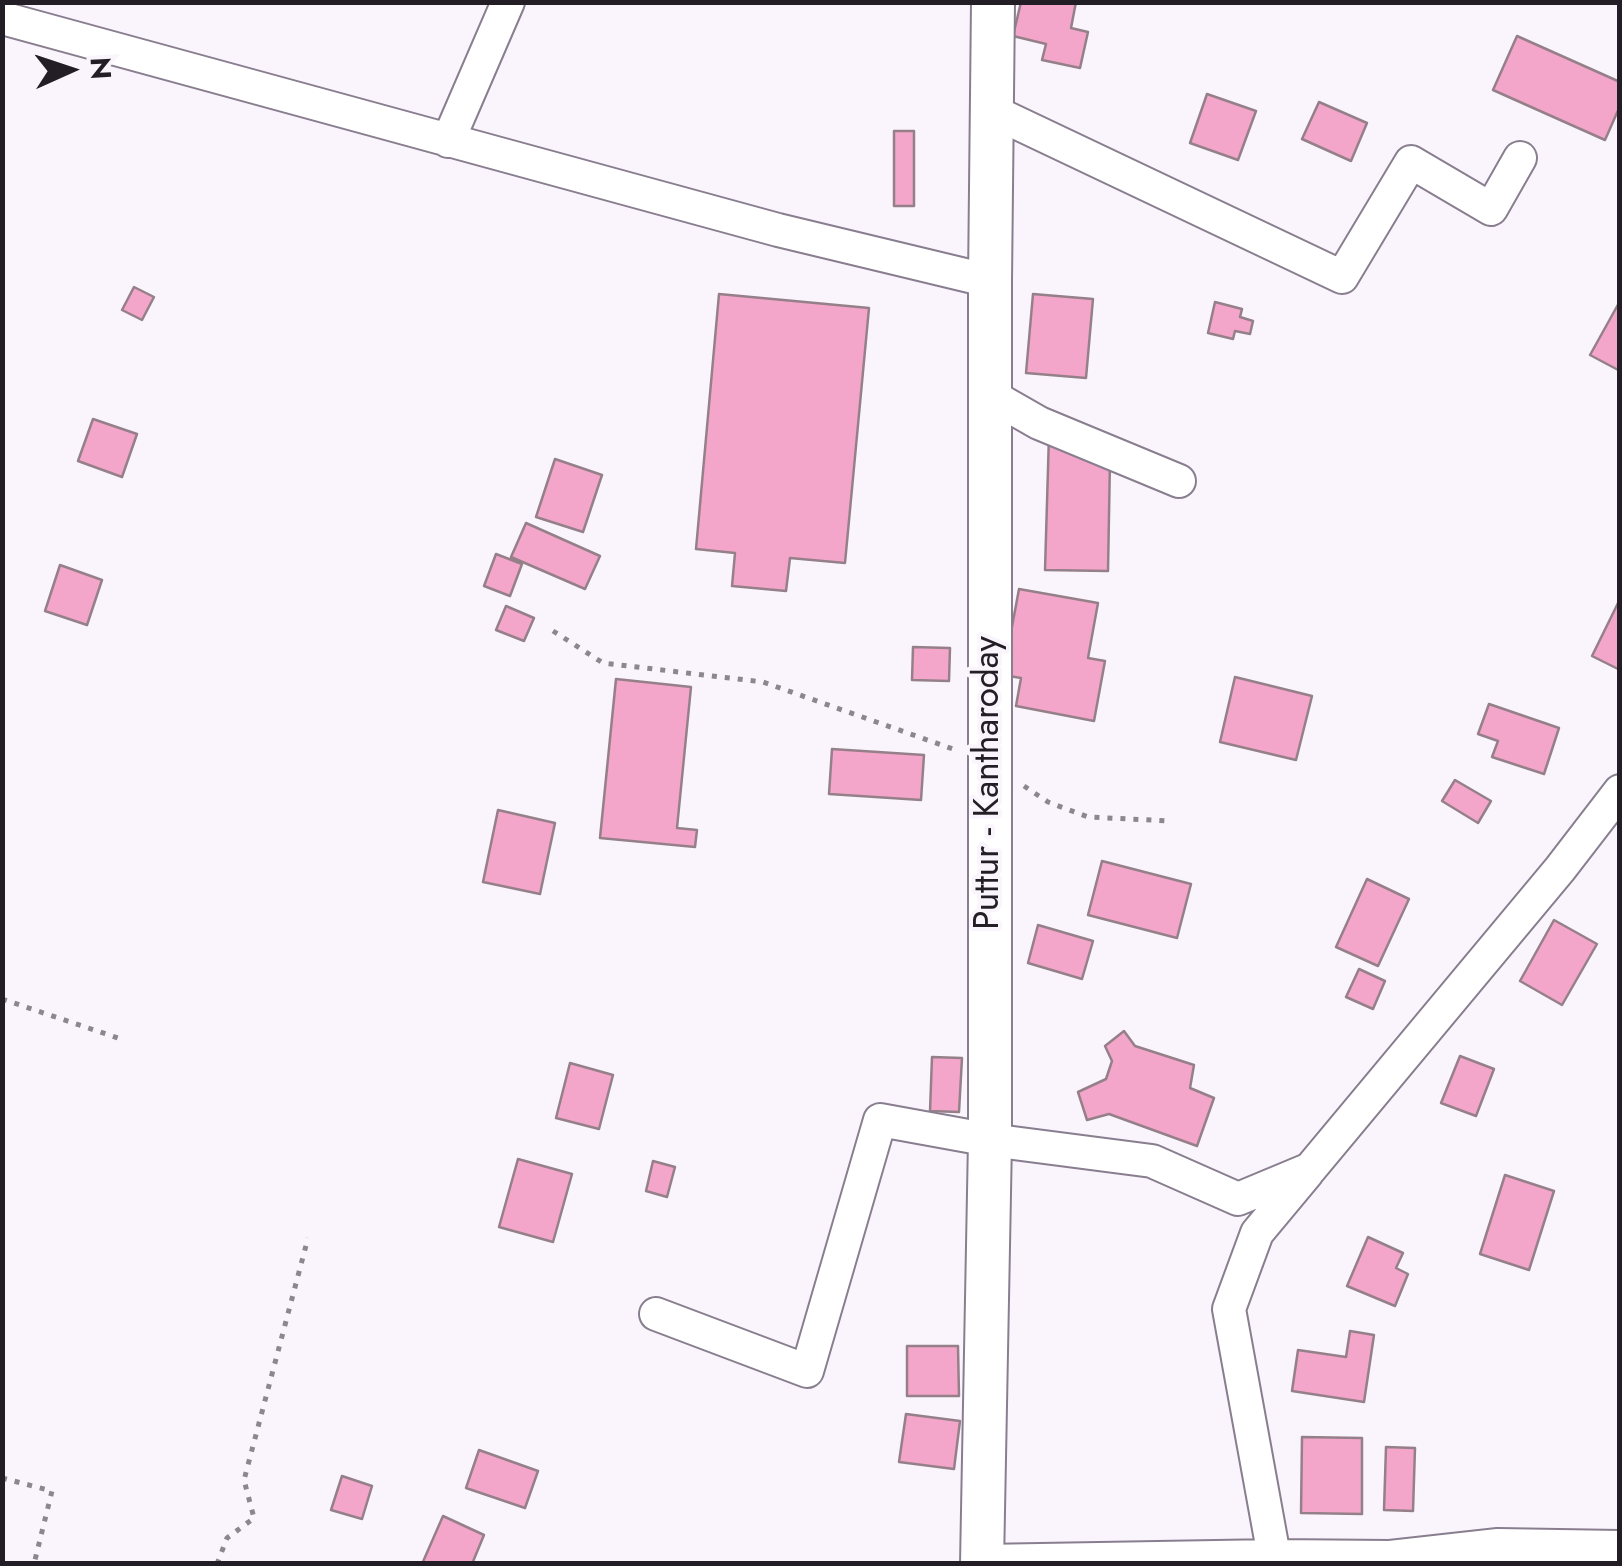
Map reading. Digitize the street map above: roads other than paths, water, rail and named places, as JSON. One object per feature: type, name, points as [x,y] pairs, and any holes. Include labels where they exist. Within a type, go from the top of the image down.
[{"type":"main road","name":"Puttur - Kantharoday","points":[[982,1562],[990,1140],[993,2]]},
{"type":"street","points":[[448,141],[508,2]]},
{"type":"street","points":[[2,18],[778,230],[990,281]]},
{"type":"street","points":[[992,112],[1342,276],[1411,162],[1491,209],[1520,158]]},
{"type":"street","points":[[990,395],[1038,423],[1179,481]]},
{"type":"street","points":[[1274,1556],[1229,1309],[1257,1234],[1560,869],[1620,790]]},
{"type":"street","points":[[656,1314],[807,1371],[880,1120],[990,1140],[1152,1161],[1238,1198],[1310,1169]]},
{"type":"street","points":[[982,1562],[1390,1557],[1498,1545],[1620,1547]]}]
